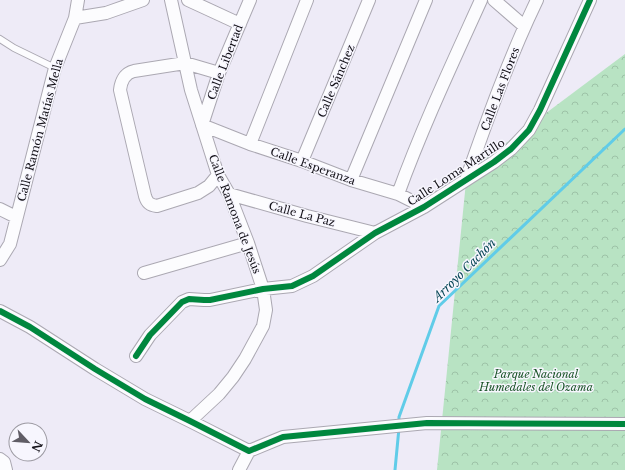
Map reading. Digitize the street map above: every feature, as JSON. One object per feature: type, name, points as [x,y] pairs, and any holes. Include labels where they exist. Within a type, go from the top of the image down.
[{"type":"street","name":"Calle Ramón Matías Mella","points":[[0,260],[10,244],[55,68],[75,18],[78,0]]},
{"type":"street","points":[[75,18],[106,13],[143,0]]},
{"type":"street","name":"Calle Ramona de Jesús","points":[[170,0],[191,90],[218,175],[229,194],[248,242],[263,289],[266,310],[263,326],[233,378],[219,394],[190,421]]},
{"type":"street","points":[[188,0],[240,24]]},
{"type":"street","name":"Calle Libertad","points":[[202,125],[219,73],[250,0]]},
{"type":"street","points":[[250,144],[307,0]]},
{"type":"street","name":"Calle Sánchez","points":[[302,161],[369,0]]},
{"type":"street","points":[[352,180],[426,0]]},
{"type":"street","points":[[398,194],[408,165],[431,110],[481,0]]},
{"type":"street","points":[[494,0],[524,26]]},
{"type":"street","name":"Calle Las Flores","points":[[466,180],[483,131],[524,26],[537,0]]},
{"type":"street","name":"Calle Loma Martillo","points":[[136,356],[150,335],[182,302],[189,299],[210,300],[263,289],[292,286],[313,276],[374,233],[424,207],[512,149],[529,130],[540,110],[590,0]]},
{"type":"street","points":[[218,175],[209,186],[198,192],[157,206],[149,204],[146,200],[120,90],[124,77],[129,72],[185,62],[219,73]]},
{"type":"street","name":"Calle Esperanza","points":[[202,125],[250,144],[302,161],[352,180],[398,194],[424,207]]},
{"type":"street","name":"Calle La Paz","points":[[229,194],[374,233]]},
{"type":"street","points":[[0,209],[16,217]]},
{"type":"street","points":[[144,273],[248,242]]},
{"type":"street","points":[[0,311],[30,327],[145,399],[249,451]]},
{"type":"street","points":[[239,470],[249,451],[283,437],[427,423],[625,424]]},
{"type":"street","points":[[0,459],[4,462],[6,470]]},
{"type":"lane","points":[[0,39],[14,48],[55,68]]},
{"type":"green space","name":"Parque Nacional Humedales del Ozama","points":[[625,54],[625,470],[437,470],[467,172]]},
{"type":"waterway","name":"Arroyo Cachón","points":[[399,422],[399,417],[439,306],[625,129]]},
{"type":"waterway","name":"Arroyo Cachón","points":[[395,470],[399,428]]},
{"type":"cycle path","points":[[136,356],[150,335],[182,302],[189,299],[210,300],[263,289],[292,286],[313,276],[375,233],[424,207],[494,162],[511,149],[529,130],[540,110],[590,0]]},
{"type":"cycle path","points":[[0,311],[30,327],[145,399],[249,451],[283,437],[427,423],[625,424]]}]
